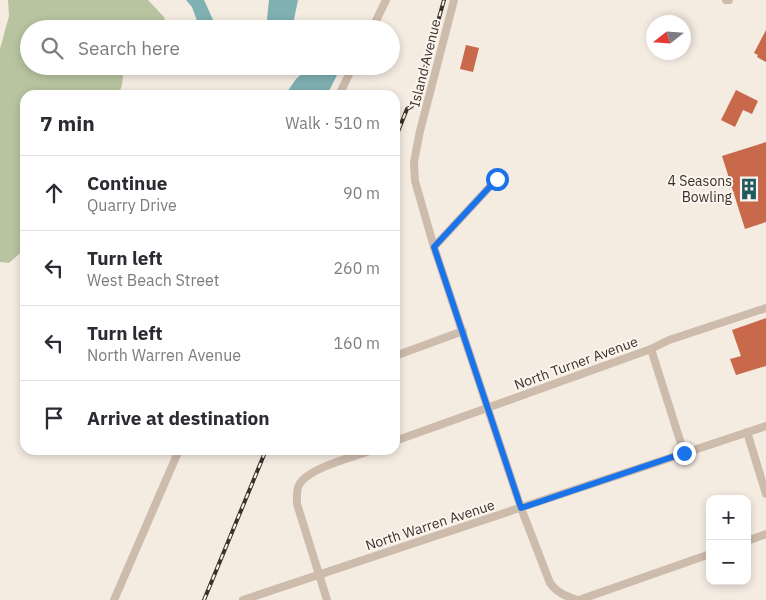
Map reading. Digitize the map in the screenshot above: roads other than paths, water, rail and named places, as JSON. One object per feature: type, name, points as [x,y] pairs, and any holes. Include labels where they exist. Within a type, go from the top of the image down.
[{"type":"street","points":[[376,20],[386,0]]},
{"type":"street","name":"Island Avenue","points":[[454,0],[420,131],[414,162],[418,195],[521,508],[550,583],[554,590],[578,600]]},
{"type":"street","points":[[341,90],[349,75]]},
{"type":"street","points":[[434,247],[497,179]]},
{"type":"street","name":"North Turner Avenue","points":[[400,440],[489,409],[670,340],[766,308]]},
{"type":"street","points":[[400,354],[463,331]]},
{"type":"street","points":[[650,349],[684,453]]},
{"type":"street","name":"North Warren Avenue","points":[[243,600],[766,426]]},
{"type":"street","points":[[747,432],[766,494]]},
{"type":"street","points":[[114,600],[177,455]]},
{"type":"street","points":[[327,600],[297,504],[296,494],[298,486],[309,474],[359,455]]},
{"type":"street","points":[[750,540],[766,534]]},
{"type":"street","points":[[578,600],[706,555]]},
{"type":"water","points":[[186,0],[204,0],[213,20],[197,20],[192,7]]},
{"type":"water","points":[[269,0],[298,0],[294,20],[267,20]]},
{"type":"water","points":[[300,75],[337,75],[330,90],[288,90]]},
{"type":"railway","points":[[400,126],[407,109],[412,106],[421,82],[444,0]]},
{"type":"railway","points":[[204,600],[264,455]]},
{"type":"place","name":"4 Seasons Bowling","points":[[749,189]]}]
